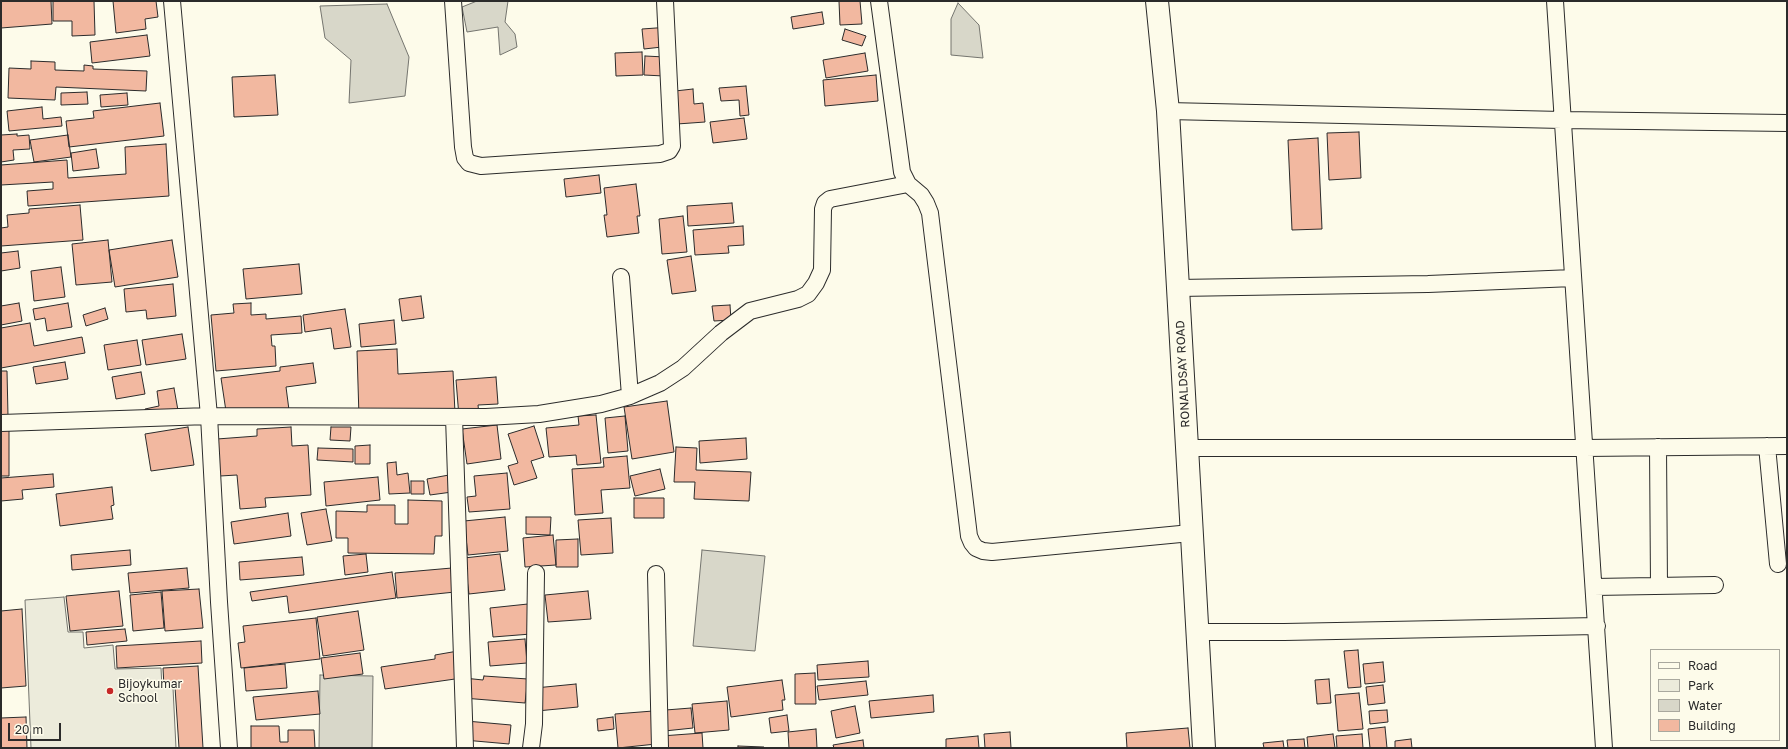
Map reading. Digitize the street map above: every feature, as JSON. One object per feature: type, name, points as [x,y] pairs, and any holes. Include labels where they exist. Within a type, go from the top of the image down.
[{"type":"main road","name":"RONALDSAY ROAD","points":[[1157,1],[1168,111],[1204,748]]},
{"type":"street","points":[[172,1],[210,416],[219,602],[229,748]]},
{"type":"street","points":[[453,1],[463,147],[465,158],[469,163],[481,166],[660,154],[669,151],[672,146],[672,140],[665,1]]},
{"type":"street","points":[[879,1],[902,172],[908,184],[926,203],[930,213],[969,536],[972,543],[976,548],[983,551],[992,552],[1191,533]]},
{"type":"street","points":[[1555,1],[1604,748]]},
{"type":"street","points":[[1168,111],[1562,120],[1787,123]]},
{"type":"street","points":[[1,423],[210,416],[454,417],[539,414],[601,404],[630,396],[660,383],[683,368],[721,333],[750,311],[798,299],[808,294],[816,283],[822,270],[823,209],[825,203],[830,199],[908,184]]},
{"type":"street","points":[[621,277],[630,396]]},
{"type":"street","points":[[1178,288],[1428,284],[1573,278]]},
{"type":"street","points":[[454,417],[465,748]]},
{"type":"street","points":[[1767,446],[1778,564]]},
{"type":"street","points":[[1187,448],[1584,448],[1787,446]]},
{"type":"street","points":[[1658,447],[1659,586]]},
{"type":"street","points":[[531,748],[534,717],[536,573]]},
{"type":"street","points":[[656,574],[660,748]]},
{"type":"street","points":[[1594,587],[1715,586]]},
{"type":"street","points":[[1197,632],[1292,632],[1597,626]]},
{"type":"green space","points":[[64,597],[68,632],[83,632],[84,648],[113,645],[115,669],[161,668],[162,688],[173,688],[176,748],[31,748],[25,600]]},
{"type":"water","points":[[477,1],[508,1],[505,22],[515,34],[517,47],[500,55],[498,27],[467,32],[462,7]]},
{"type":"water","points":[[958,3],[979,25],[983,58],[951,55],[951,19]]},
{"type":"water","points":[[387,4],[409,57],[405,96],[349,103],[351,60],[325,38],[320,6]]},
{"type":"water","points":[[702,550],[765,556],[755,651],[693,646]]},
{"type":"water","points":[[320,675],[373,676],[372,748],[319,748]]},
{"type":"building","points":[[1,1],[51,1],[52,24],[1,28]]},
{"type":"building","points":[[53,1],[94,1],[95,35],[72,36],[72,21],[53,21]]},
{"type":"building","points":[[113,1],[156,1],[158,17],[145,19],[146,29],[116,33]]},
{"type":"building","points":[[839,1],[860,1],[862,24],[840,25]]},
{"type":"building","points":[[822,12],[824,24],[793,29],[791,17]]},
{"type":"building","points":[[670,27],[671,46],[644,49],[642,29]]},
{"type":"building","points":[[845,29],[866,36],[862,46],[842,40]]},
{"type":"building","points":[[147,35],[150,56],[92,63],[90,42]]},
{"type":"building","points":[[642,52],[643,75],[616,76],[615,53]]},
{"type":"building","points":[[865,53],[868,71],[826,78],[823,60]]},
{"type":"building","points":[[645,56],[665,57],[664,76],[644,75]]},
{"type":"building","points":[[31,61],[55,62],[55,70],[84,71],[84,65],[93,66],[93,69],[147,71],[146,91],[56,87],[55,100],[8,98],[9,68],[31,69]]},
{"type":"building","points":[[275,75],[278,115],[234,117],[232,77]]},
{"type":"building","points":[[876,75],[878,101],[825,106],[823,80]]},
{"type":"building","points":[[746,86],[749,115],[740,116],[739,100],[721,101],[719,88]]},
{"type":"building","points":[[693,89],[694,104],[703,103],[705,122],[677,124],[675,91]]},
{"type":"building","points":[[87,92],[88,104],[61,105],[61,93]]},
{"type":"building","points":[[127,93],[128,105],[101,107],[100,95]]},
{"type":"building","points":[[160,103],[164,136],[69,147],[66,121],[94,118],[93,111]]},
{"type":"building","points":[[42,107],[43,119],[61,117],[62,126],[9,131],[7,111]]},
{"type":"building","points":[[744,118],[747,139],[713,143],[710,122]]},
{"type":"building","points":[[1359,132],[1361,178],[1329,180],[1327,133]]},
{"type":"building","points":[[17,134],[17,136],[29,135],[30,149],[13,150],[14,160],[1,162],[1,135]]},
{"type":"building","points":[[68,135],[71,157],[34,162],[30,140]]},
{"type":"building","points":[[1318,138],[1322,229],[1292,230],[1288,140]]},
{"type":"building","points":[[166,144],[169,196],[28,206],[27,191],[53,189],[53,182],[1,185],[1,165],[67,160],[68,178],[126,174],[125,147]]},
{"type":"building","points":[[96,149],[99,168],[73,171],[71,153]]},
{"type":"building","points":[[599,175],[601,193],[566,197],[564,179]]},
{"type":"building","points":[[636,184],[640,216],[637,216],[639,233],[607,237],[604,215],[607,215],[604,188]]},
{"type":"building","points":[[732,203],[734,223],[688,226],[687,206]]},
{"type":"building","points":[[80,205],[83,240],[1,246],[1,228],[8,227],[7,215],[29,213],[29,209]]},
{"type":"building","points":[[683,216],[687,252],[662,254],[659,219]]},
{"type":"building","points":[[743,226],[744,245],[728,246],[729,253],[695,255],[693,230]]},
{"type":"building","points":[[108,240],[112,282],[76,285],[72,244]]},
{"type":"building","points":[[172,240],[178,277],[115,287],[109,250]]},
{"type":"building","points":[[18,251],[20,268],[1,271],[1,253]]},
{"type":"building","points":[[691,256],[696,291],[672,294],[667,260]]},
{"type":"building","points":[[299,264],[302,294],[246,299],[243,269]]},
{"type":"building","points":[[61,267],[65,297],[34,301],[31,271]]},
{"type":"building","points":[[173,284],[176,316],[147,319],[146,310],[126,312],[124,289]]},
{"type":"building","points":[[421,296],[424,318],[402,321],[399,299]]},
{"type":"building","points":[[19,303],[22,321],[1,325],[1,306]]},
{"type":"building","points":[[68,303],[72,327],[47,331],[45,318],[35,320],[33,309]]},
{"type":"building","points":[[251,303],[251,315],[266,314],[266,319],[301,316],[302,333],[271,335],[272,346],[275,346],[276,366],[216,371],[211,315],[234,313],[233,304]]},
{"type":"building","points":[[730,305],[731,320],[714,321],[712,306]]},
{"type":"building","points":[[105,308],[108,319],[86,326],[83,315]]},
{"type":"building","points":[[345,309],[351,347],[334,349],[331,328],[305,332],[303,315]]},
{"type":"building","points":[[394,320],[396,344],[361,347],[359,324]]},
{"type":"building","points":[[30,323],[34,346],[82,337],[85,353],[1,368],[1,328]]},
{"type":"building","points":[[182,334],[186,359],[146,365],[142,340]]},
{"type":"building","points":[[137,340],[141,365],[108,370],[104,345]]},
{"type":"building","points":[[397,349],[398,374],[453,371],[455,413],[359,417],[357,351]]},
{"type":"building","points":[[65,362],[68,379],[36,384],[33,367]]},
{"type":"building","points":[[313,363],[316,383],[286,387],[289,410],[227,418],[221,378],[280,371],[280,367]]},
{"type":"building","points":[[1,371],[7,371],[8,416],[1,416]]},
{"type":"building","points":[[141,372],[145,394],[116,399],[112,377]]},
{"type":"building","points":[[496,377],[498,404],[478,405],[479,415],[459,417],[456,380]]},
{"type":"building","points":[[174,388],[179,416],[147,421],[145,409],[159,406],[157,391]]},
{"type":"building","points":[[667,401],[674,452],[632,459],[624,407]]},
{"type":"building","points":[[596,415],[601,463],[577,465],[576,455],[549,457],[546,428],[579,425],[578,416]]},
{"type":"building","points":[[625,416],[628,451],[608,453],[605,418]]},
{"type":"building","points":[[497,425],[501,459],[467,464],[462,429]]},
{"type":"building","points":[[534,426],[544,457],[531,461],[537,478],[514,485],[508,466],[518,463],[508,434]]},
{"type":"building","points":[[188,427],[194,465],[151,471],[145,434]]},
{"type":"building","points":[[291,427],[292,446],[308,445],[311,495],[265,498],[266,507],[240,509],[237,475],[220,476],[217,439],[257,436],[257,429]]},
{"type":"building","points":[[331,427],[351,427],[350,441],[330,440]]},
{"type":"building","points":[[1,430],[9,430],[9,476],[1,476]]},
{"type":"building","points":[[746,438],[747,459],[700,463],[699,441]]},
{"type":"building","points":[[370,445],[370,464],[355,464],[355,446]]},
{"type":"building","points":[[676,447],[697,448],[696,470],[751,472],[749,501],[694,499],[695,482],[674,482]]},
{"type":"building","points":[[318,448],[353,449],[353,462],[317,460]]},
{"type":"building","points":[[627,456],[630,488],[601,490],[603,513],[575,515],[572,469],[604,467],[603,458]]},
{"type":"building","points":[[396,462],[397,475],[408,473],[410,493],[389,494],[387,463]]},
{"type":"building","points":[[660,469],[665,489],[635,496],[630,476]]},
{"type":"building","points":[[507,473],[510,509],[469,512],[467,497],[476,496],[474,476]]},
{"type":"building","points":[[53,474],[54,487],[22,490],[23,499],[1,501],[1,478]]},
{"type":"building","points":[[449,475],[452,492],[430,495],[427,479]]},
{"type":"building","points":[[378,477],[380,500],[326,506],[324,482]]},
{"type":"building","points":[[411,481],[424,481],[424,494],[411,494]]},
{"type":"building","points":[[112,487],[114,505],[111,506],[113,519],[60,526],[56,494]]},
{"type":"building","points":[[634,498],[664,498],[664,518],[634,518]]},
{"type":"building","points":[[408,500],[442,501],[442,536],[435,536],[434,554],[348,553],[348,538],[336,538],[336,511],[367,512],[367,505],[395,505],[395,524],[408,524]]},
{"type":"building","points":[[326,509],[332,541],[307,545],[301,513]]},
{"type":"building","points":[[288,513],[291,536],[234,544],[231,522]]},
{"type":"building","points":[[505,517],[508,551],[468,555],[464,521]]},
{"type":"building","points":[[526,517],[551,517],[550,535],[526,534]]},
{"type":"building","points":[[611,518],[613,553],[581,555],[578,520]]},
{"type":"building","points":[[553,535],[556,565],[525,567],[523,538]]},
{"type":"building","points":[[578,539],[578,567],[556,567],[556,540]]},
{"type":"building","points":[[130,550],[131,565],[72,570],[71,555]]},
{"type":"building","points":[[366,554],[368,572],[345,575],[343,556]]},
{"type":"building","points":[[500,554],[505,590],[469,594],[464,558]]},
{"type":"building","points":[[302,557],[304,575],[240,580],[239,562]]},
{"type":"building","points":[[187,568],[189,588],[130,593],[128,573]]},
{"type":"building","points":[[452,568],[455,592],[397,598],[395,573]]},
{"type":"building","points":[[392,572],[396,598],[289,613],[287,596],[252,601],[250,592]]},
{"type":"building","points":[[199,589],[203,628],[165,631],[162,591]]},
{"type":"building","points":[[119,591],[123,626],[70,631],[66,596]]},
{"type":"building","points":[[588,591],[591,619],[548,622],[545,595]]},
{"type":"building","points":[[161,592],[164,628],[133,631],[130,595]]},
{"type":"building","points":[[528,604],[531,634],[493,637],[490,608]]},
{"type":"building","points":[[22,609],[26,686],[1,688],[1,611]]},
{"type":"building","points":[[358,611],[364,650],[323,656],[317,617]]},
{"type":"building","points":[[316,618],[320,659],[241,668],[238,643],[245,642],[243,626]]},
{"type":"building","points":[[125,629],[127,641],[87,645],[86,632]]},
{"type":"building","points":[[525,639],[527,663],[490,666],[488,642]]},
{"type":"building","points":[[201,641],[202,663],[117,668],[116,646]]},
{"type":"building","points":[[1358,650],[1361,687],[1348,688],[1344,651]]},
{"type":"building","points":[[458,651],[462,678],[385,689],[381,667],[435,659],[435,655]]},
{"type":"building","points":[[360,653],[363,674],[324,679],[321,658]]},
{"type":"building","points":[[868,661],[869,677],[818,680],[817,665]]},
{"type":"building","points":[[1383,662],[1385,682],[1365,684],[1363,664]]},
{"type":"building","points":[[285,664],[287,688],[246,691],[244,668]]},
{"type":"building","points":[[198,666],[203,748],[179,748],[175,687],[164,687],[163,668]]},
{"type":"building","points":[[815,673],[816,704],[795,704],[795,674]]},
{"type":"building","points":[[484,676],[528,679],[525,703],[463,698],[464,678],[483,680]]},
{"type":"building","points":[[1329,679],[1331,703],[1317,704],[1315,680]]},
{"type":"building","points":[[782,680],[785,700],[782,700],[783,710],[731,717],[727,687]]},
{"type":"building","points":[[866,681],[868,695],[819,700],[817,686]]},
{"type":"building","points":[[576,684],[578,707],[537,711],[535,688]]},
{"type":"building","points":[[1383,685],[1385,703],[1368,705],[1366,687]]},
{"type":"building","points":[[318,691],[320,714],[256,720],[253,697]]},
{"type":"building","points":[[1359,693],[1363,729],[1338,731],[1335,695]]},
{"type":"building","points":[[933,695],[934,712],[871,718],[869,701]]},
{"type":"building","points":[[727,701],[729,730],[695,733],[692,704]]},
{"type":"building","points":[[855,706],[860,733],[836,738],[831,711]]},
{"type":"building","points":[[691,708],[693,728],[655,732],[656,744],[618,748],[615,714]]},
{"type":"building","points":[[1387,710],[1388,722],[1370,724],[1369,711]]},
{"type":"building","points":[[787,715],[789,731],[771,733],[769,718]]},
{"type":"building","points":[[26,717],[27,748],[1,748],[1,718]]},
{"type":"building","points":[[613,717],[614,729],[598,731],[597,719]]},
{"type":"building","points":[[466,721],[511,725],[509,744],[464,740]]},
{"type":"building","points":[[251,726],[279,726],[280,742],[288,742],[288,730],[314,730],[315,748],[251,748]]},
{"type":"building","points":[[1385,727],[1387,748],[1370,748],[1368,729]]},
{"type":"building","points":[[1188,728],[1190,748],[1127,748],[1126,733]]},
{"type":"building","points":[[816,729],[817,748],[789,748],[788,732]]},
{"type":"building","points":[[1010,732],[1011,748],[985,748],[984,734]]},
{"type":"building","points":[[702,733],[703,748],[662,748],[661,736]]},
{"type":"building","points":[[1333,734],[1335,748],[1308,748],[1307,737]]},
{"type":"building","points":[[1362,734],[1363,748],[1337,748],[1336,736]]},
{"type":"building","points":[[978,736],[979,748],[946,748],[946,739]]},
{"type":"building","points":[[1304,739],[1305,748],[1288,748],[1287,740]]},
{"type":"building","points":[[1411,739],[1412,748],[1395,748],[1395,741]]},
{"type":"building","points":[[863,740],[864,748],[834,748],[833,745]]},
{"type":"building","points":[[1283,741],[1284,748],[1264,748],[1263,743]]},
{"type":"building","points":[[738,746],[764,747],[764,748],[738,748]]},
{"type":"place","name":"Bijoykumar School","points":[[110,691]]}]
